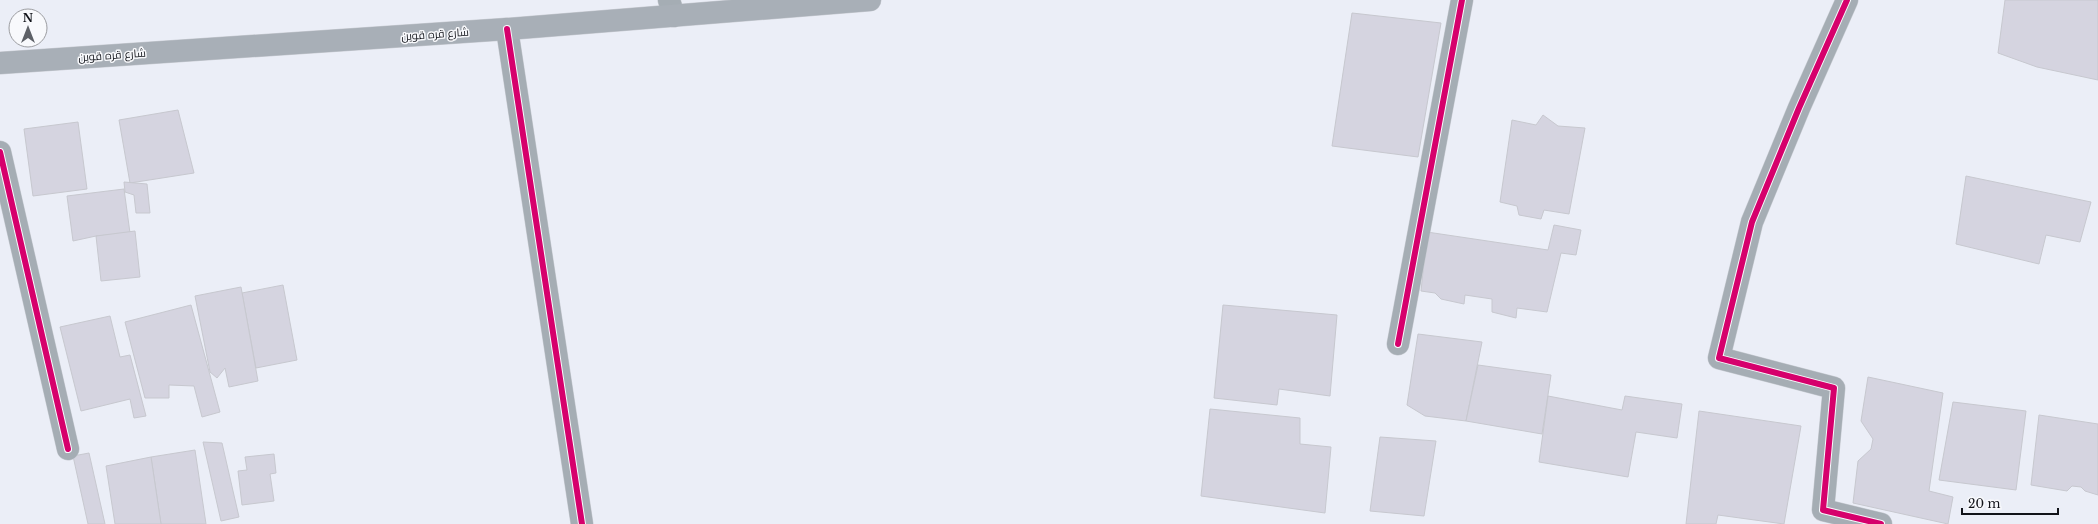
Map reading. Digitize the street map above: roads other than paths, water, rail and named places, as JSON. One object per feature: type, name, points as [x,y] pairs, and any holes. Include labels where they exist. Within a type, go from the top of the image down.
[{"type":"main road","name":"شارع قره قوين","points":[[0,63],[507,29],[672,8],[870,0]]},
{"type":"street","points":[[1398,344],[1462,0]]},
{"type":"street","points":[[1847,0],[1799,108],[1752,222],[1719,358],[1834,388],[1822,517],[1881,524]]},
{"type":"street","points":[[507,29],[582,524]]},
{"type":"street","points":[[0,152],[68,449]]}]
